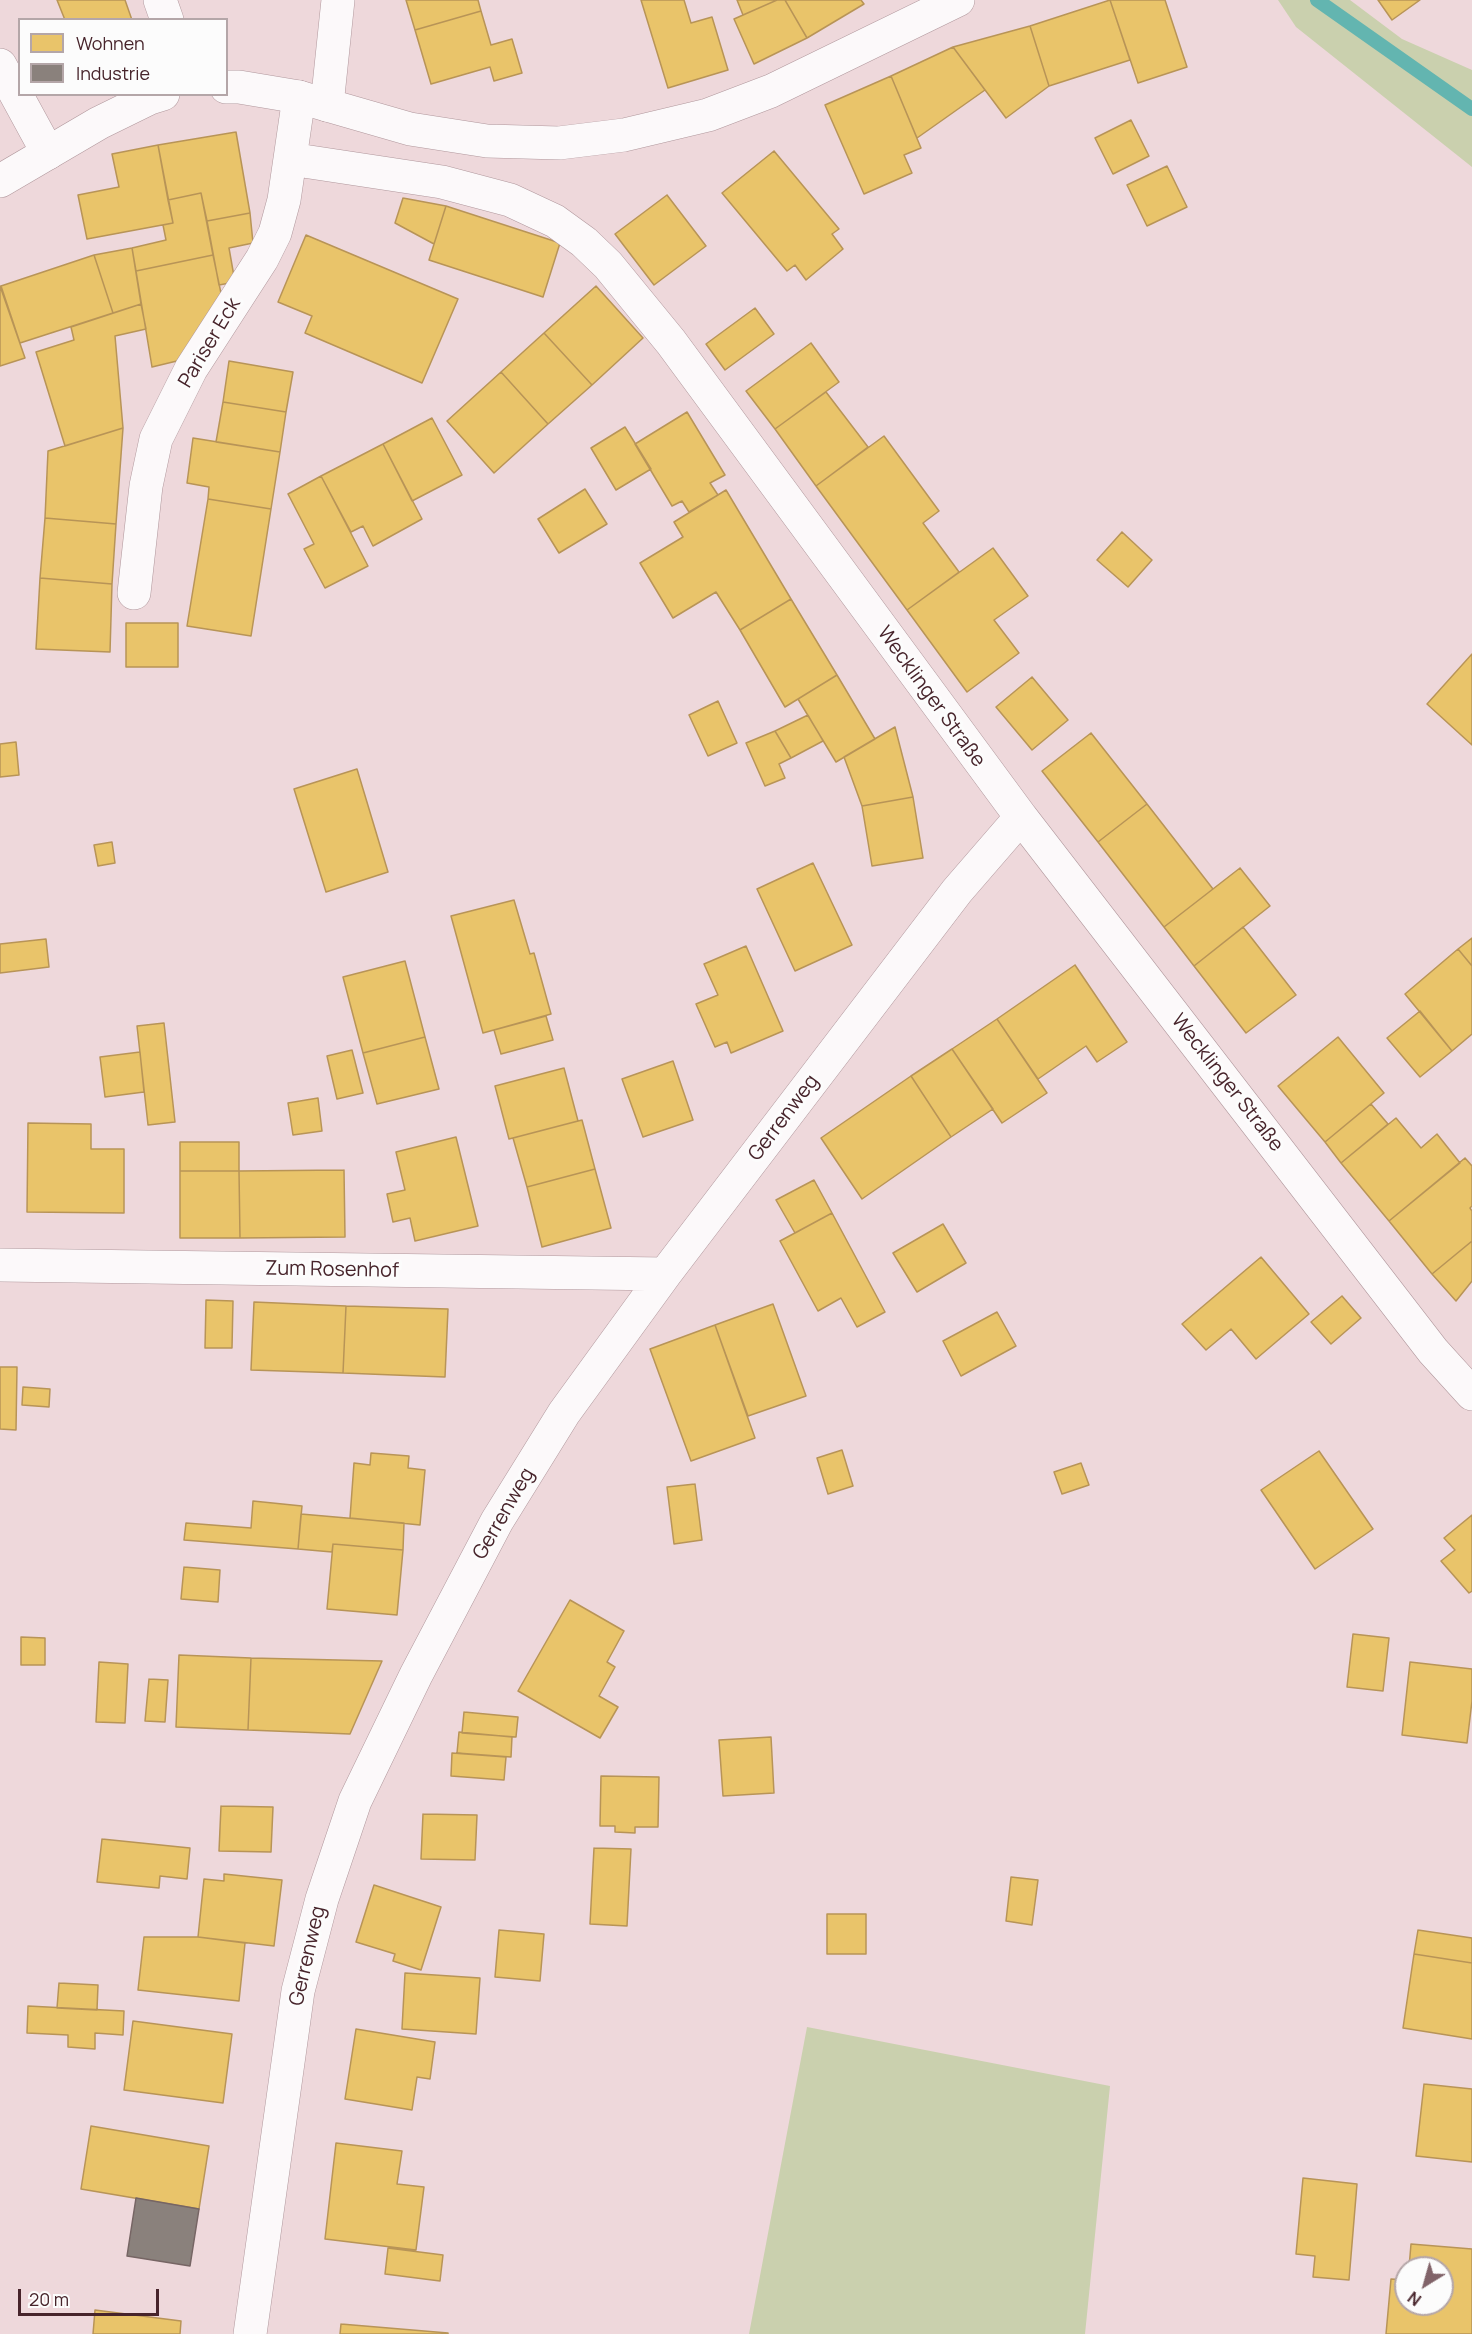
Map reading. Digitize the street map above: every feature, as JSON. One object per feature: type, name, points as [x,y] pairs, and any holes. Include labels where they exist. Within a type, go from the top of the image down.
[{"type":"street","points":[[160,0],[166,18]]},
{"type":"street","name":"Pariser Eck","points":[[134,593],[146,486],[156,439],[191,369],[262,259],[274,233],[284,200],[290,159],[313,101],[339,0]]},
{"type":"street","points":[[228,87],[313,101],[410,129],[487,141],[559,143],[624,135],[708,115],[771,91],[958,0]]},
{"type":"street","points":[[0,65],[48,153]]},
{"type":"street","points":[[0,181],[99,123],[156,96]]},
{"type":"street","name":"Wecklinger Straße","points":[[290,159],[442,182],[510,200],[555,221],[584,242],[608,265],[671,342],[1020,817],[1433,1351],[1472,1395]]},
{"type":"street","name":"Gerrenweg","points":[[250,2334],[298,1991],[322,1899],[355,1801],[416,1675],[497,1521],[564,1413],[665,1274],[957,891],[1020,817]]},
{"type":"street","name":"Zum Rosenhof","points":[[0,1265],[665,1274]]},
{"type":"green space","points":[[1278,0],[1350,0],[1402,39],[1472,70],[1472,167],[1296,27]]},
{"type":"green space","points":[[807,2027],[1110,2086],[1085,2334],[749,2334]]},
{"type":"building: Wohnen","points":[[57,0],[125,0],[131,18],[64,18]]},
{"type":"building: Wohnen","points":[[406,0],[478,0],[481,11],[415,30]]},
{"type":"building: Wohnen","points":[[641,0],[684,0],[691,23],[712,17],[728,70],[668,88]]},
{"type":"building: Wohnen","points":[[737,0],[777,0],[743,15]]},
{"type":"building: Wohnen","points":[[777,0],[785,0],[807,38],[754,64],[734,19]]},
{"type":"building: Wohnen","points":[[785,0],[861,0],[864,4],[807,38]]},
{"type":"building: Wohnen","points":[[1110,0],[1130,60],[1049,86],[1030,26]]},
{"type":"building: Wohnen","points":[[1110,0],[1165,0],[1187,67],[1138,83]]},
{"type":"building: Wohnen","points":[[1378,0],[1420,0],[1392,20]]},
{"type":"building: Wohnen","points":[[481,11],[491,45],[512,39],[522,73],[494,81],[490,67],[431,84],[415,30]]},
{"type":"building: Wohnen","points":[[1030,26],[1049,86],[1006,118],[953,47]]},
{"type":"building: Wohnen","points":[[953,47],[985,90],[917,138],[891,76]]},
{"type":"building: Wohnen","points":[[891,76],[921,148],[904,155],[912,173],[864,194],[825,105]]},
{"type":"building: Wohnen","points":[[1131,120],[1149,156],[1113,174],[1095,138]]},
{"type":"building: Wohnen","points":[[236,132],[250,213],[207,221],[201,193],[168,200],[158,145]]},
{"type":"building: Wohnen","points":[[158,145],[173,223],[87,239],[78,195],[119,187],[112,154]]},
{"type":"building: Wohnen","points":[[774,151],[839,229],[832,234],[843,249],[806,280],[795,265],[787,271],[722,193]]},
{"type":"building: Wohnen","points":[[1167,166],[1187,207],[1147,226],[1127,185]]},
{"type":"building: Wohnen","points":[[201,193],[213,255],[136,271],[132,248],[166,240],[163,225],[173,223],[168,200]]},
{"type":"building: Wohnen","points":[[667,195],[706,246],[654,285],[615,234]]},
{"type":"building: Wohnen","points":[[403,198],[446,206],[434,244],[395,223]]},
{"type":"building: Wohnen","points":[[446,206],[560,243],[543,297],[429,260]]},
{"type":"building: Wohnen","points":[[250,213],[253,243],[229,248],[235,282],[219,285],[207,221]]},
{"type":"building: Wohnen","points":[[306,235],[458,299],[422,383],[305,333],[312,316],[278,302]]},
{"type":"building: Wohnen","points":[[132,248],[141,304],[113,313],[94,255]]},
{"type":"building: Wohnen","points":[[94,255],[113,313],[20,343],[1,286]]},
{"type":"building: Wohnen","points":[[213,255],[222,298],[181,360],[152,367],[136,271]]},
{"type":"building: Wohnen","points":[[0,286],[25,358],[0,366]]},
{"type":"building: Wohnen","points":[[596,286],[643,338],[592,385],[544,333]]},
{"type":"building: Wohnen","points":[[141,304],[146,329],[115,336],[123,428],[65,446],[36,352],[74,340],[71,327]]},
{"type":"building: Wohnen","points":[[755,308],[774,334],[725,370],[706,344]]},
{"type":"building: Wohnen","points":[[544,333],[592,385],[548,424],[501,372]]},
{"type":"building: Wohnen","points":[[811,343],[839,382],[775,429],[746,391]]},
{"type":"building: Wohnen","points":[[229,361],[293,372],[286,412],[223,402]]},
{"type":"building: Wohnen","points":[[501,372],[548,424],[494,473],[447,421]]},
{"type":"building: Wohnen","points":[[826,392],[868,447],[816,486],[775,429]]},
{"type":"building: Wohnen","points":[[223,402],[286,412],[280,452],[216,442]]},
{"type":"building: Wohnen","points":[[687,412],[725,475],[710,483],[718,495],[689,512],[682,501],[672,506],[635,444]]},
{"type":"building: Wohnen","points":[[432,418],[462,475],[412,501],[383,444]]},
{"type":"building: Wohnen","points":[[625,427],[651,469],[616,490],[591,448]]},
{"type":"building: Wohnen","points":[[123,428],[116,524],[45,518],[48,451]]},
{"type":"building: Wohnen","points":[[884,436],[939,511],[923,523],[959,572],[907,610],[816,486]]},
{"type":"building: Wohnen","points":[[193,438],[280,452],[271,509],[208,499],[209,487],[187,483]]},
{"type":"building: Wohnen","points":[[383,444],[422,519],[373,546],[363,526],[351,532],[321,476]]},
{"type":"building: Wohnen","points":[[321,476],[368,566],[325,588],[304,549],[314,544],[288,494]]},
{"type":"building: Wohnen","points":[[585,489],[607,524],[559,553],[538,519]]},
{"type":"building: Wohnen","points":[[726,490],[791,599],[740,630],[716,592],[673,618],[640,563],[683,537],[674,522]]},
{"type":"building: Wohnen","points":[[208,499],[271,509],[251,636],[187,626]]},
{"type":"building: Wohnen","points":[[45,518],[116,524],[112,584],[40,578]]},
{"type":"building: Wohnen","points":[[1122,532],[1152,560],[1128,587],[1097,560]]},
{"type":"building: Wohnen","points":[[993,548],[1028,596],[994,620],[1019,653],[967,692],[907,610]]},
{"type":"building: Wohnen","points":[[40,578],[112,584],[110,652],[36,649]]},
{"type":"building: Wohnen","points":[[791,599],[837,675],[785,707],[740,630]]},
{"type":"building: Wohnen","points":[[126,623],[178,623],[178,667],[126,667]]},
{"type":"building: Wohnen","points":[[1472,654],[1472,745],[1427,704]]},
{"type":"building: Wohnen","points":[[837,675],[875,739],[836,762],[798,699]]},
{"type":"building: Wohnen","points":[[1032,677],[1068,720],[1032,750],[996,707]]},
{"type":"building: Wohnen","points":[[718,701],[737,743],[708,756],[689,715]]},
{"type":"building: Wohnen","points":[[808,715],[823,741],[791,758],[775,731]]},
{"type":"building: Wohnen","points":[[895,727],[913,797],[862,806],[844,757]]},
{"type":"building: Wohnen","points":[[775,731],[791,758],[779,764],[785,778],[765,786],[746,743]]},
{"type":"building: Wohnen","points":[[1091,733],[1147,804],[1098,842],[1042,771]]},
{"type":"building: Wohnen","points":[[16,742],[19,775],[0,777],[0,744]]},
{"type":"building: Wohnen","points":[[357,769],[388,872],[326,892],[294,789]]},
{"type":"building: Wohnen","points":[[913,797],[923,858],[872,866],[862,806]]},
{"type":"building: Wohnen","points":[[1147,804],[1213,889],[1164,927],[1098,842]]},
{"type":"building: Wohnen","points":[[112,842],[115,863],[98,866],[94,845]]},
{"type":"building: Wohnen","points":[[813,863],[852,945],[795,971],[757,889]]},
{"type":"building: Wohnen","points":[[1240,868],[1270,906],[1194,966],[1164,927]]},
{"type":"building: Wohnen","points":[[514,900],[530,954],[534,953],[551,1014],[483,1033],[451,916]]},
{"type":"building: Wohnen","points":[[1243,927],[1296,995],[1246,1033],[1194,966]]},
{"type":"building: Wohnen","points":[[1472,938],[1472,966],[1458,949]]},
{"type":"building: Wohnen","points":[[46,939],[49,967],[0,973],[0,944]]},
{"type":"building: Wohnen","points":[[746,946],[783,1031],[731,1053],[727,1042],[715,1047],[696,1004],[718,995],[704,964]]},
{"type":"building: Wohnen","points":[[1458,949],[1472,966],[1472,1034],[1452,1051],[1405,994]]},
{"type":"building: Wohnen","points":[[405,961],[425,1037],[363,1053],[343,977]]},
{"type":"building: Wohnen","points":[[1075,965],[1127,1042],[1097,1062],[1086,1046],[1038,1079],[997,1019]]},
{"type":"building: Wohnen","points":[[1420,1011],[1452,1051],[1420,1077],[1387,1038]]},
{"type":"building: Wohnen","points":[[546,1016],[553,1040],[501,1054],[494,1030]]},
{"type":"building: Wohnen","points":[[997,1019],[1047,1093],[1002,1123],[952,1049]]},
{"type":"building: Wohnen","points":[[164,1023],[175,1122],[148,1125],[137,1026]]},
{"type":"building: Wohnen","points":[[425,1037],[439,1089],[377,1104],[363,1053]]},
{"type":"building: Wohnen","points":[[1338,1037],[1384,1093],[1325,1142],[1278,1086]]},
{"type":"building: Wohnen","points":[[952,1049],[993,1109],[951,1137],[911,1076]]},
{"type":"building: Wohnen","points":[[352,1050],[363,1093],[337,1099],[327,1056]]},
{"type":"building: Wohnen","points":[[140,1052],[144,1092],[105,1097],[100,1057]]},
{"type":"building: Wohnen","points":[[673,1061],[693,1120],[643,1137],[622,1079]]},
{"type":"building: Wohnen","points":[[564,1068],[578,1121],[509,1139],[495,1086]]},
{"type":"building: Wohnen","points":[[911,1076],[951,1137],[862,1199],[821,1138]]},
{"type":"building: Wohnen","points":[[318,1098],[322,1131],[293,1135],[288,1103]]},
{"type":"building: Wohnen","points":[[1371,1104],[1388,1124],[1341,1163],[1325,1142]]},
{"type":"building: Wohnen","points":[[1396,1118],[1421,1148],[1437,1134],[1460,1163],[1389,1221],[1341,1163]]},
{"type":"building: Wohnen","points":[[582,1120],[595,1169],[527,1187],[513,1138]]},
{"type":"building: Wohnen","points":[[28,1123],[91,1124],[91,1149],[124,1149],[124,1213],[27,1212]]},
{"type":"building: Wohnen","points":[[456,1137],[478,1226],[415,1241],[410,1218],[393,1222],[387,1194],[405,1190],[396,1152]]},
{"type":"building: Wohnen","points":[[180,1142],[239,1142],[239,1171],[180,1171]]},
{"type":"building: Wohnen","points":[[1465,1158],[1472,1166],[1472,1206],[1470,1208],[1472,1211],[1472,1241],[1432,1274],[1389,1221]]},
{"type":"building: Wohnen","points":[[595,1169],[611,1228],[542,1247],[527,1187]]},
{"type":"building: Wohnen","points":[[344,1170],[345,1237],[240,1238],[239,1171]]},
{"type":"building: Wohnen","points":[[180,1171],[239,1171],[240,1238],[180,1238]]},
{"type":"building: Wohnen","points":[[814,1180],[832,1213],[795,1233],[776,1200]]},
{"type":"building: Wohnen","points":[[832,1213],[885,1312],[857,1327],[841,1298],[818,1311],[780,1241]]},
{"type":"building: Wohnen","points":[[943,1224],[966,1263],[917,1292],[893,1253]]},
{"type":"building: Wohnen","points":[[1472,1241],[1472,1281],[1456,1301],[1432,1274]]},
{"type":"building: Wohnen","points":[[1261,1257],[1309,1314],[1256,1359],[1231,1329],[1206,1350],[1182,1324]]},
{"type":"building: Wohnen","points":[[1342,1296],[1361,1318],[1331,1344],[1311,1322]]},
{"type":"building: Wohnen","points":[[206,1300],[233,1301],[232,1348],[205,1348]]},
{"type":"building: Wohnen","points":[[254,1302],[346,1306],[343,1373],[251,1370]]},
{"type":"building: Wohnen","points":[[773,1304],[806,1396],[748,1416],[715,1325]]},
{"type":"building: Wohnen","points":[[346,1306],[448,1309],[445,1377],[343,1373]]},
{"type":"building: Wohnen","points":[[997,1312],[1016,1346],[961,1376],[943,1341]]},
{"type":"building: Wohnen","points":[[715,1325],[755,1438],[691,1461],[650,1349]]},
{"type":"building: Wohnen","points":[[0,1367],[17,1367],[16,1430],[0,1429]]},
{"type":"building: Wohnen","points":[[23,1387],[50,1389],[49,1407],[22,1405]]},
{"type":"building: Wohnen","points":[[842,1450],[853,1486],[828,1494],[817,1458]]},
{"type":"building: Wohnen","points":[[1319,1451],[1373,1529],[1315,1569],[1261,1490]]},
{"type":"building: Wohnen","points":[[371,1453],[409,1456],[408,1468],[425,1470],[420,1525],[350,1518],[354,1463],[370,1465]]},
{"type":"building: Wohnen","points":[[1081,1463],[1089,1485],[1062,1494],[1054,1472]]},
{"type":"building: Wohnen","points":[[695,1484],[702,1540],[674,1544],[667,1487]]},
{"type":"building: Wohnen","points":[[253,1501],[302,1506],[298,1549],[184,1540],[186,1523],[251,1528]]},
{"type":"building: Wohnen","points":[[301,1514],[404,1523],[403,1550],[333,1544],[332,1552],[298,1549]]},
{"type":"building: Wohnen","points":[[1472,1515],[1472,1591],[1469,1593],[1441,1561],[1455,1550],[1444,1538]]},
{"type":"building: Wohnen","points":[[333,1544],[403,1550],[397,1615],[327,1609]]},
{"type":"building: Wohnen","points":[[184,1567],[220,1570],[218,1602],[181,1599]]},
{"type":"building: Wohnen","points":[[570,1600],[624,1631],[607,1662],[615,1667],[599,1696],[618,1707],[600,1738],[518,1691]]},
{"type":"building: Wohnen","points":[[1353,1634],[1389,1638],[1383,1691],[1347,1687]]},
{"type":"building: Wohnen","points":[[21,1637],[45,1638],[45,1665],[21,1665]]},
{"type":"building: Wohnen","points":[[179,1655],[251,1658],[248,1730],[176,1727]]},
{"type":"building: Wohnen","points":[[251,1658],[382,1661],[350,1734],[248,1730]]},
{"type":"building: Wohnen","points":[[99,1662],[128,1664],[125,1723],[96,1722]]},
{"type":"building: Wohnen","points":[[1410,1662],[1472,1669],[1472,1701],[1467,1743],[1402,1735]]},
{"type":"building: Wohnen","points":[[149,1679],[168,1680],[165,1722],[145,1721]]},
{"type":"building: Wohnen","points":[[464,1712],[518,1717],[516,1737],[462,1733]]},
{"type":"building: Wohnen","points":[[459,1732],[512,1737],[511,1757],[457,1753]]},
{"type":"building: Wohnen","points":[[771,1737],[774,1793],[723,1796],[719,1740]]},
{"type":"building: Wohnen","points":[[452,1753],[506,1757],[504,1780],[451,1776]]},
{"type":"building: Wohnen","points":[[601,1776],[659,1777],[658,1827],[635,1827],[635,1833],[615,1832],[615,1826],[600,1826]]},
{"type":"building: Wohnen","points":[[221,1806],[273,1807],[271,1852],[219,1851]]},
{"type":"building: Wohnen","points":[[423,1814],[477,1815],[475,1860],[421,1859]]},
{"type":"building: Wohnen","points":[[102,1839],[190,1848],[187,1879],[160,1876],[159,1888],[97,1882]]},
{"type":"building: Wohnen","points":[[594,1848],[631,1849],[627,1926],[590,1924]]},
{"type":"building: Wohnen","points":[[224,1874],[282,1880],[274,1946],[198,1937],[204,1879],[224,1881]]},
{"type":"building: Wohnen","points":[[1011,1877],[1038,1880],[1032,1925],[1006,1921]]},
{"type":"building: Wohnen","points":[[374,1885],[441,1907],[421,1970],[393,1961],[395,1954],[356,1942]]},
{"type":"building: Wohnen","points":[[827,1914],[866,1914],[866,1954],[827,1954]]},
{"type":"building: Wohnen","points":[[499,1930],[544,1934],[540,1981],[495,1977]]},
{"type":"building: Wohnen","points":[[1418,1930],[1472,1938],[1472,1963],[1414,1954]]},
{"type":"building: Wohnen","points":[[144,1937],[198,1937],[245,1943],[239,2001],[138,1990]]},
{"type":"building: Wohnen","points":[[1414,1954],[1472,1963],[1472,2039],[1403,2028]]},
{"type":"building: Wohnen","points":[[405,1973],[480,1978],[476,2034],[402,2029]]},
{"type":"building: Wohnen","points":[[59,1983],[98,1985],[97,2010],[57,2008]]},
{"type":"building: Wohnen","points":[[28,2006],[124,2011],[123,2035],[95,2033],[95,2049],[68,2047],[68,2035],[27,2033]]},
{"type":"building: Wohnen","points":[[133,2021],[232,2034],[223,2103],[124,2090]]},
{"type":"building: Wohnen","points":[[356,2029],[435,2042],[430,2079],[417,2077],[412,2110],[345,2099]]},
{"type":"building: Wohnen","points":[[1424,2084],[1472,2089],[1472,2162],[1416,2156]]},
{"type":"building: Wohnen","points":[[91,2126],[209,2146],[199,2209],[81,2189]]},
{"type":"building: Wohnen","points":[[336,2143],[402,2151],[397,2184],[424,2187],[416,2250],[325,2239]]},
{"type":"building: Wohnen","points":[[1303,2178],[1357,2184],[1349,2280],[1313,2277],[1315,2256],[1296,2254]]},
{"type":"building: Wohnen","points":[[1411,2244],[1472,2249],[1472,2334],[1386,2334],[1391,2279],[1394,2279],[1394,2316],[1454,2316],[1454,2256],[1410,2256]]},
{"type":"building: Wohnen","points":[[388,2248],[443,2255],[440,2281],[385,2274]]},
{"type":"building: Wohnen","points":[[95,2310],[181,2321],[180,2334],[93,2334]]},
{"type":"building: Wohnen","points":[[341,2324],[448,2333],[448,2334],[340,2334]]},
{"type":"building: Industrie","points":[[136,2198],[199,2209],[190,2266],[127,2256]]},
{"type":"waterway","points":[[1317,0],[1472,109]]}]
